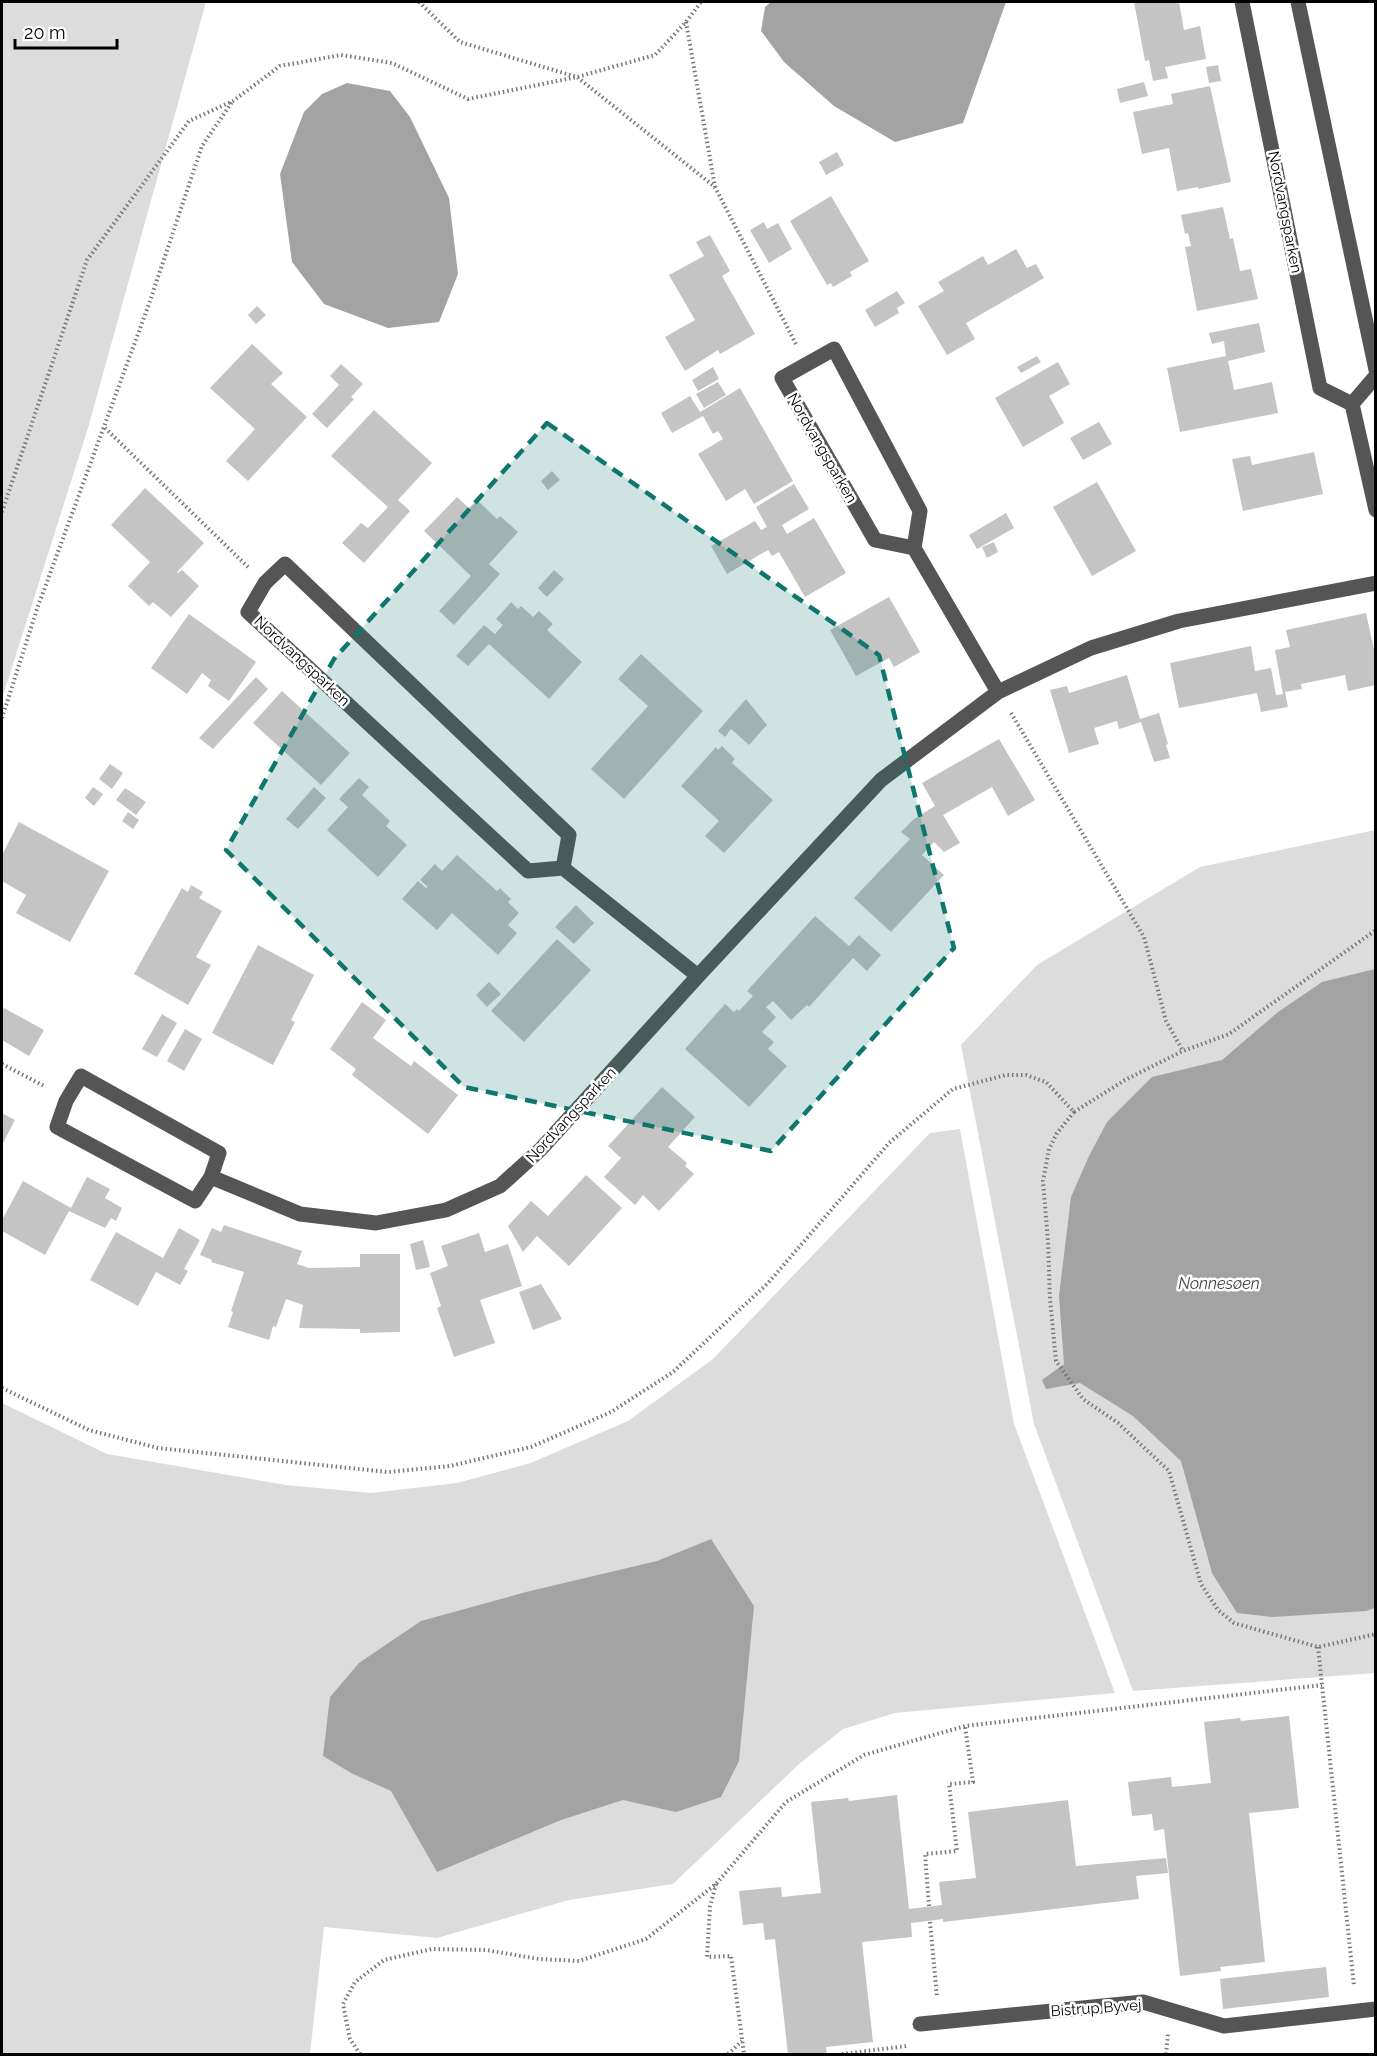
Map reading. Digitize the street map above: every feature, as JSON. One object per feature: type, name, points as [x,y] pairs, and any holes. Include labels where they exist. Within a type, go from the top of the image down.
[{"type":"street","name":"Nordvangsparken","points":[[1242,2],[1320,388],[1352,404]]},
{"type":"street","points":[[1298,2],[1376,370]]},
{"type":"street","name":"Nordvangsparken","points":[[834,349],[920,511],[914,548],[875,540],[782,378],[834,349]]},
{"type":"street","points":[[1376,376],[1352,404],[1376,510]]},
{"type":"street","points":[[914,548],[998,692]]},
{"type":"street","name":"Nordvangsparken","points":[[285,564],[569,835],[563,868],[528,871],[248,612],[265,583],[285,564]]},
{"type":"street","name":"Nordvangsparken","points":[[211,1177],[300,1214],[376,1223],[446,1210],[500,1186],[541,1149],[881,780],[998,692],[1091,648],[1179,621],[1376,583]]},
{"type":"street","points":[[563,868],[698,976]]},
{"type":"street","points":[[81,1076],[219,1153],[211,1177],[195,1201],[57,1127],[66,1101],[81,1076]]},
{"type":"street","name":"Bistrup Byvej","points":[[920,2024],[1143,2002],[1224,2026],[1376,2009]]},
{"type":"path","points":[[419,2],[460,42],[577,77],[715,187]]},
{"type":"path","points":[[2,512],[87,260],[189,121],[233,101],[280,66],[341,55],[392,63],[468,99],[577,77],[655,55],[701,2]]},
{"type":"path","points":[[686,22],[715,187],[807,364]]},
{"type":"path","points":[[2,718],[37,609],[105,428],[202,146],[233,101]]},
{"type":"path","points":[[105,428],[265,583]]},
{"type":"path","points":[[998,692],[1144,937],[1166,1020],[1183,1051]]},
{"type":"path","points":[[1376,930],[1229,1034],[1183,1051],[1125,1080],[1074,1112],[1057,1133],[1049,1149],[1043,1181],[1056,1361],[1083,1399],[1118,1423],[1169,1471],[1202,1584],[1218,1610],[1234,1623],[1318,1647],[1376,1634]]},
{"type":"path","points":[[2,1064],[50,1089],[66,1101]]},
{"type":"path","points":[[2,1388],[90,1431],[158,1448],[388,1472],[450,1466],[531,1448],[611,1412],[673,1372],[768,1283],[889,1143],[952,1089],[1006,1075],[1026,1075],[1046,1082],[1074,1112]]},
{"type":"path","points":[[1318,1647],[1357,2011]]},
{"type":"path","points":[[360,2055],[350,2039],[343,2004],[355,1982],[384,1960],[432,1949],[486,1950],[539,1959],[579,1961],[646,1939],[716,1884],[786,1802],[864,1755],[964,1726],[1322,1685]]},
{"type":"path","points":[[929,1906],[925,1854],[957,1851],[949,1784],[973,1782],[964,1726]]},
{"type":"path","points":[[716,1884],[710,1907],[707,1957],[731,1956],[744,2055]]},
{"type":"path","points":[[930,1922],[939,2022]]},
{"type":"path","points":[[728,2055],[742,2040]]},
{"type":"path","points":[[842,2055],[917,2044]]},
{"type":"highlighted area","points":[[547,423],[879,655],[954,948],[771,1151],[464,1087],[226,850],[334,659]]},
{"type":"shaded area","points":[[2,2],[206,2],[88,428],[2,699]]},
{"type":"shaded area","points":[[1375,830],[1375,1673],[1133,1691],[1034,1424],[961,1045],[1037,965],[1200,867]]},
{"type":"shaded area","points":[[960,1129],[1014,1424],[1115,1693],[895,1713],[843,1729],[799,1764],[673,1884],[569,1900],[437,1938],[324,1927],[310,2054],[2,2054],[2,1403],[107,1454],[286,1485],[371,1493],[457,1483],[531,1463],[628,1421],[713,1359],[930,1133]]},
{"type":"water","points":[[771,2],[1006,2],[963,123],[895,142],[834,106],[784,62],[761,31],[765,7]]},
{"type":"water","points":[[347,83],[390,91],[410,117],[449,198],[458,274],[439,322],[388,328],[324,304],[292,262],[280,174],[304,112],[322,94]]},
{"type":"water","name":"Nonnesøen","points":[[1375,969],[1375,1608],[1366,1611],[1273,1617],[1237,1613],[1212,1573],[1181,1461],[1133,1416],[1080,1383],[1046,1389],[1042,1380],[1064,1364],[1059,1296],[1071,1197],[1107,1122],[1152,1077],[1222,1060],[1278,1012],[1322,982]]},
{"type":"water","points":[[711,1539],[754,1606],[739,1761],[721,1797],[676,1812],[623,1800],[561,1820],[437,1872],[391,1791],[351,1773],[323,1756],[330,1697],[359,1663],[421,1621],[526,1592],[657,1561]]},
{"type":"building","points":[[1134,2],[1179,2],[1184,30],[1200,26],[1206,59],[1165,67],[1168,78],[1153,81],[1149,60],[1145,61]]},
{"type":"building","points":[[1218,65],[1221,81],[1209,83],[1206,67]]},
{"type":"building","points":[[1144,82],[1148,96],[1120,103],[1117,89]]},
{"type":"building","points":[[1210,86],[1231,182],[1177,191],[1169,148],[1142,154],[1133,112],[1173,104],[1171,94]]},
{"type":"building","points":[[837,152],[844,165],[826,175],[819,162]]},
{"type":"building","points":[[831,196],[869,261],[850,272],[852,276],[833,287],[831,283],[827,285],[790,221]]},
{"type":"building","points":[[1223,207],[1240,271],[1251,269],[1258,299],[1197,311],[1185,247],[1191,246],[1188,233],[1185,234],[1181,215]]},
{"type":"building","points":[[764,222],[767,229],[778,223],[792,249],[769,263],[750,230]]},
{"type":"building","points":[[710,235],[730,271],[722,276],[755,334],[720,354],[718,350],[685,371],[665,337],[695,320],[669,275],[704,256],[696,242]]},
{"type":"building","points":[[1016,249],[1027,268],[1036,264],[1044,278],[966,323],[975,339],[947,355],[918,306],[944,291],[938,282],[983,256],[988,265]]},
{"type":"building","points":[[897,291],[905,303],[897,308],[899,313],[875,327],[865,310]]},
{"type":"building","points":[[257,306],[266,315],[256,324],[248,315]]},
{"type":"building","points":[[1259,323],[1265,352],[1228,361],[1234,390],[1272,382],[1278,413],[1180,432],[1167,368],[1226,356],[1224,341],[1212,344],[1209,333]]},
{"type":"building","points":[[252,344],[283,373],[271,384],[307,417],[248,481],[226,461],[255,429],[210,388]]},
{"type":"building","points":[[1037,356],[1041,362],[1021,373],[1017,367]]},
{"type":"building","points":[[1058,362],[1070,384],[1049,396],[1064,423],[1023,447],[995,398]]},
{"type":"building","points":[[341,364],[363,384],[351,397],[354,399],[327,428],[312,414],[339,385],[330,376]]},
{"type":"building","points":[[713,367],[719,379],[698,391],[692,380]]},
{"type":"building","points":[[718,382],[726,395],[704,408],[696,394]]},
{"type":"building","points":[[740,388],[793,481],[754,504],[745,489],[726,501],[698,454],[723,439],[718,431],[713,434],[703,416],[672,433],[661,413],[690,396],[700,412]]},
{"type":"building","points":[[374,410],[432,463],[398,500],[410,511],[364,563],[342,543],[361,523],[368,528],[388,507],[331,456]]},
{"type":"building","points":[[1099,422],[1112,444],[1083,460],[1070,438]]},
{"type":"building","points":[[1314,452],[1323,494],[1243,511],[1232,459],[1250,456],[1252,465]]},
{"type":"building","points":[[552,471],[560,480],[548,490],[541,481]]},
{"type":"building","points":[[1097,482],[1136,551],[1092,576],[1053,507]]},
{"type":"building","points":[[794,484],[809,509],[782,525],[787,534],[814,518],[846,573],[805,597],[779,552],[772,556],[768,550],[727,574],[711,546],[755,521],[761,530],[767,527],[756,507]]},
{"type":"building","points":[[145,488],[204,543],[177,572],[182,570],[199,586],[171,617],[153,602],[149,606],[128,586],[150,562],[111,525]]},
{"type":"building","points":[[457,497],[469,508],[477,500],[497,519],[500,516],[518,532],[489,564],[500,574],[454,625],[439,611],[471,576],[424,531]]},
{"type":"building","points":[[1006,513],[1014,528],[977,549],[969,535]]},
{"type":"building","points":[[994,542],[998,552],[987,558],[982,547]]},
{"type":"building","points":[[554,570],[564,579],[547,597],[538,588]]},
{"type":"building","points":[[889,597],[920,652],[894,667],[889,658],[856,676],[830,630]]},
{"type":"building","points":[[511,602],[518,609],[521,606],[533,617],[539,611],[553,624],[547,630],[582,662],[549,699],[489,644],[468,666],[456,656],[484,625],[495,634],[503,625],[496,619]]},
{"type":"building","points":[[1366,613],[1376,659],[1376,685],[1348,691],[1345,675],[1301,684],[1302,689],[1285,692],[1288,707],[1261,712],[1257,693],[1179,708],[1170,663],[1251,646],[1255,671],[1271,668],[1276,695],[1283,694],[1275,650],[1290,647],[1286,630]]},
{"type":"building","points":[[189,614],[256,662],[229,701],[208,686],[211,680],[202,673],[187,694],[151,668]]},
{"type":"building","points":[[641,654],[703,711],[624,799],[591,769],[648,706],[618,679]]},
{"type":"building","points":[[1127,675],[1140,719],[1159,713],[1170,758],[1154,762],[1141,722],[1119,729],[1117,721],[1094,728],[1099,744],[1069,753],[1050,690],[1067,686],[1069,693]]},
{"type":"building","points":[[256,677],[268,689],[213,749],[199,738]]},
{"type":"building","points":[[282,691],[350,753],[321,785],[253,723]]},
{"type":"building","points":[[746,699],[767,725],[749,745],[731,729],[725,737],[718,731]]},
{"type":"building","points":[[999,739],[1035,800],[1008,816],[992,787],[943,815],[960,843],[944,852],[934,842],[922,855],[944,875],[891,932],[854,898],[910,839],[901,832],[914,819],[935,806],[922,783]]},
{"type":"building","points":[[722,746],[735,759],[732,763],[773,800],[724,853],[705,836],[719,821],[681,786],[716,747],[718,750]]},
{"type":"building","points":[[110,764],[123,773],[112,789],[99,779]]},
{"type":"building","points":[[359,778],[369,787],[362,795],[390,821],[386,826],[407,845],[378,877],[327,830],[348,807],[339,799]]},
{"type":"building","points":[[93,787],[103,794],[94,806],[85,798]]},
{"type":"building","points":[[314,787],[326,798],[298,829],[286,819]]},
{"type":"building","points":[[125,788],[146,802],[136,815],[116,800]]},
{"type":"building","points":[[128,812],[139,820],[133,829],[122,821]]},
{"type":"building","points":[[19,822],[109,871],[70,942],[16,913],[26,895],[2,881],[2,855]]},
{"type":"building","points":[[457,855],[497,891],[500,888],[511,899],[508,902],[519,913],[508,925],[517,933],[498,955],[452,913],[437,930],[402,899],[418,881],[426,888],[428,887],[420,880],[435,864],[442,871]]},
{"type":"building","points":[[191,885],[203,892],[199,898],[222,911],[196,957],[211,965],[188,1005],[134,974],[182,888],[188,892]]},
{"type":"building","points":[[576,905],[594,923],[574,944],[555,927]]},
{"type":"building","points":[[815,916],[849,946],[859,935],[881,955],[867,971],[853,958],[809,1007],[807,1005],[791,1020],[773,1001],[766,1007],[776,1017],[762,1032],[774,1042],[768,1049],[787,1066],[749,1107],[685,1049],[725,1004],[734,1012],[737,1009],[739,1011],[753,996],[747,991]]},
{"type":"building","points":[[557,939],[591,970],[524,1042],[491,1011]]},
{"type":"building","points":[[258,945],[314,975],[291,1020],[295,1022],[273,1065],[212,1033]]},
{"type":"building","points":[[489,982],[501,994],[487,1007],[476,995]]},
{"type":"building","points":[[362,1002],[386,1020],[373,1038],[411,1066],[414,1061],[458,1095],[428,1134],[352,1075],[356,1069],[330,1049]]},
{"type":"building","points":[[4,1008],[44,1030],[29,1056],[2,1040]]},
{"type":"building","points":[[162,1014],[177,1023],[157,1057],[142,1049]]},
{"type":"building","points":[[185,1029],[202,1039],[184,1071],[167,1061]]},
{"type":"building","points":[[662,1087],[695,1117],[668,1147],[687,1163],[685,1166],[694,1174],[659,1211],[643,1195],[635,1205],[604,1177],[621,1158],[608,1146]]},
{"type":"building","points":[[2,1113],[15,1120],[2,1145]]},
{"type":"building","points":[[586,1175],[622,1208],[569,1266],[537,1236],[523,1252],[508,1226],[531,1201],[548,1216]]},
{"type":"building","points":[[87,1177],[110,1189],[105,1198],[122,1208],[116,1221],[111,1218],[105,1228],[69,1211],[45,1255],[2,1231],[2,1220],[23,1181],[71,1208]]},
{"type":"building","points":[[224,1225],[302,1251],[297,1264],[309,1268],[360,1267],[360,1254],[400,1254],[400,1332],[360,1333],[360,1329],[299,1328],[303,1305],[286,1299],[269,1340],[228,1327],[244,1272],[211,1262],[212,1260],[200,1255],[212,1228],[221,1232]]},
{"type":"building","points":[[179,1228],[200,1240],[184,1269],[188,1271],[180,1285],[156,1272],[138,1306],[90,1280],[116,1232],[163,1258]]},
{"type":"building","points":[[479,1233],[485,1252],[508,1244],[522,1286],[480,1300],[495,1343],[454,1357],[437,1308],[441,1306],[430,1273],[448,1266],[441,1246]]},
{"type":"building","points":[[423,1240],[430,1267],[416,1270],[410,1244]]},
{"type":"building","points":[[541,1284],[562,1319],[533,1330],[519,1292]]},
{"type":"building","points":[[1289,1716],[1299,1808],[1249,1813],[1265,1962],[1220,1967],[1221,1971],[1180,1976],[1164,1829],[1154,1831],[1152,1814],[1132,1816],[1128,1782],[1171,1777],[1172,1787],[1211,1783],[1204,1722]]},
{"type":"building","points":[[897,1795],[909,1909],[942,1905],[939,1882],[976,1878],[968,1812],[1068,1800],[1076,1866],[1166,1858],[1168,1873],[1136,1876],[1139,1899],[943,1922],[943,1919],[911,1923],[912,1937],[862,1942],[873,2042],[826,2047],[827,2054],[788,2054],[775,1939],[765,1940],[763,1923],[743,1925],[739,1891],[781,1887],[782,1897],[821,1893],[811,1802],[848,1798],[849,1801]]},
{"type":"building","points":[[1326,1967],[1329,1997],[1223,2009],[1220,1979]]}]
